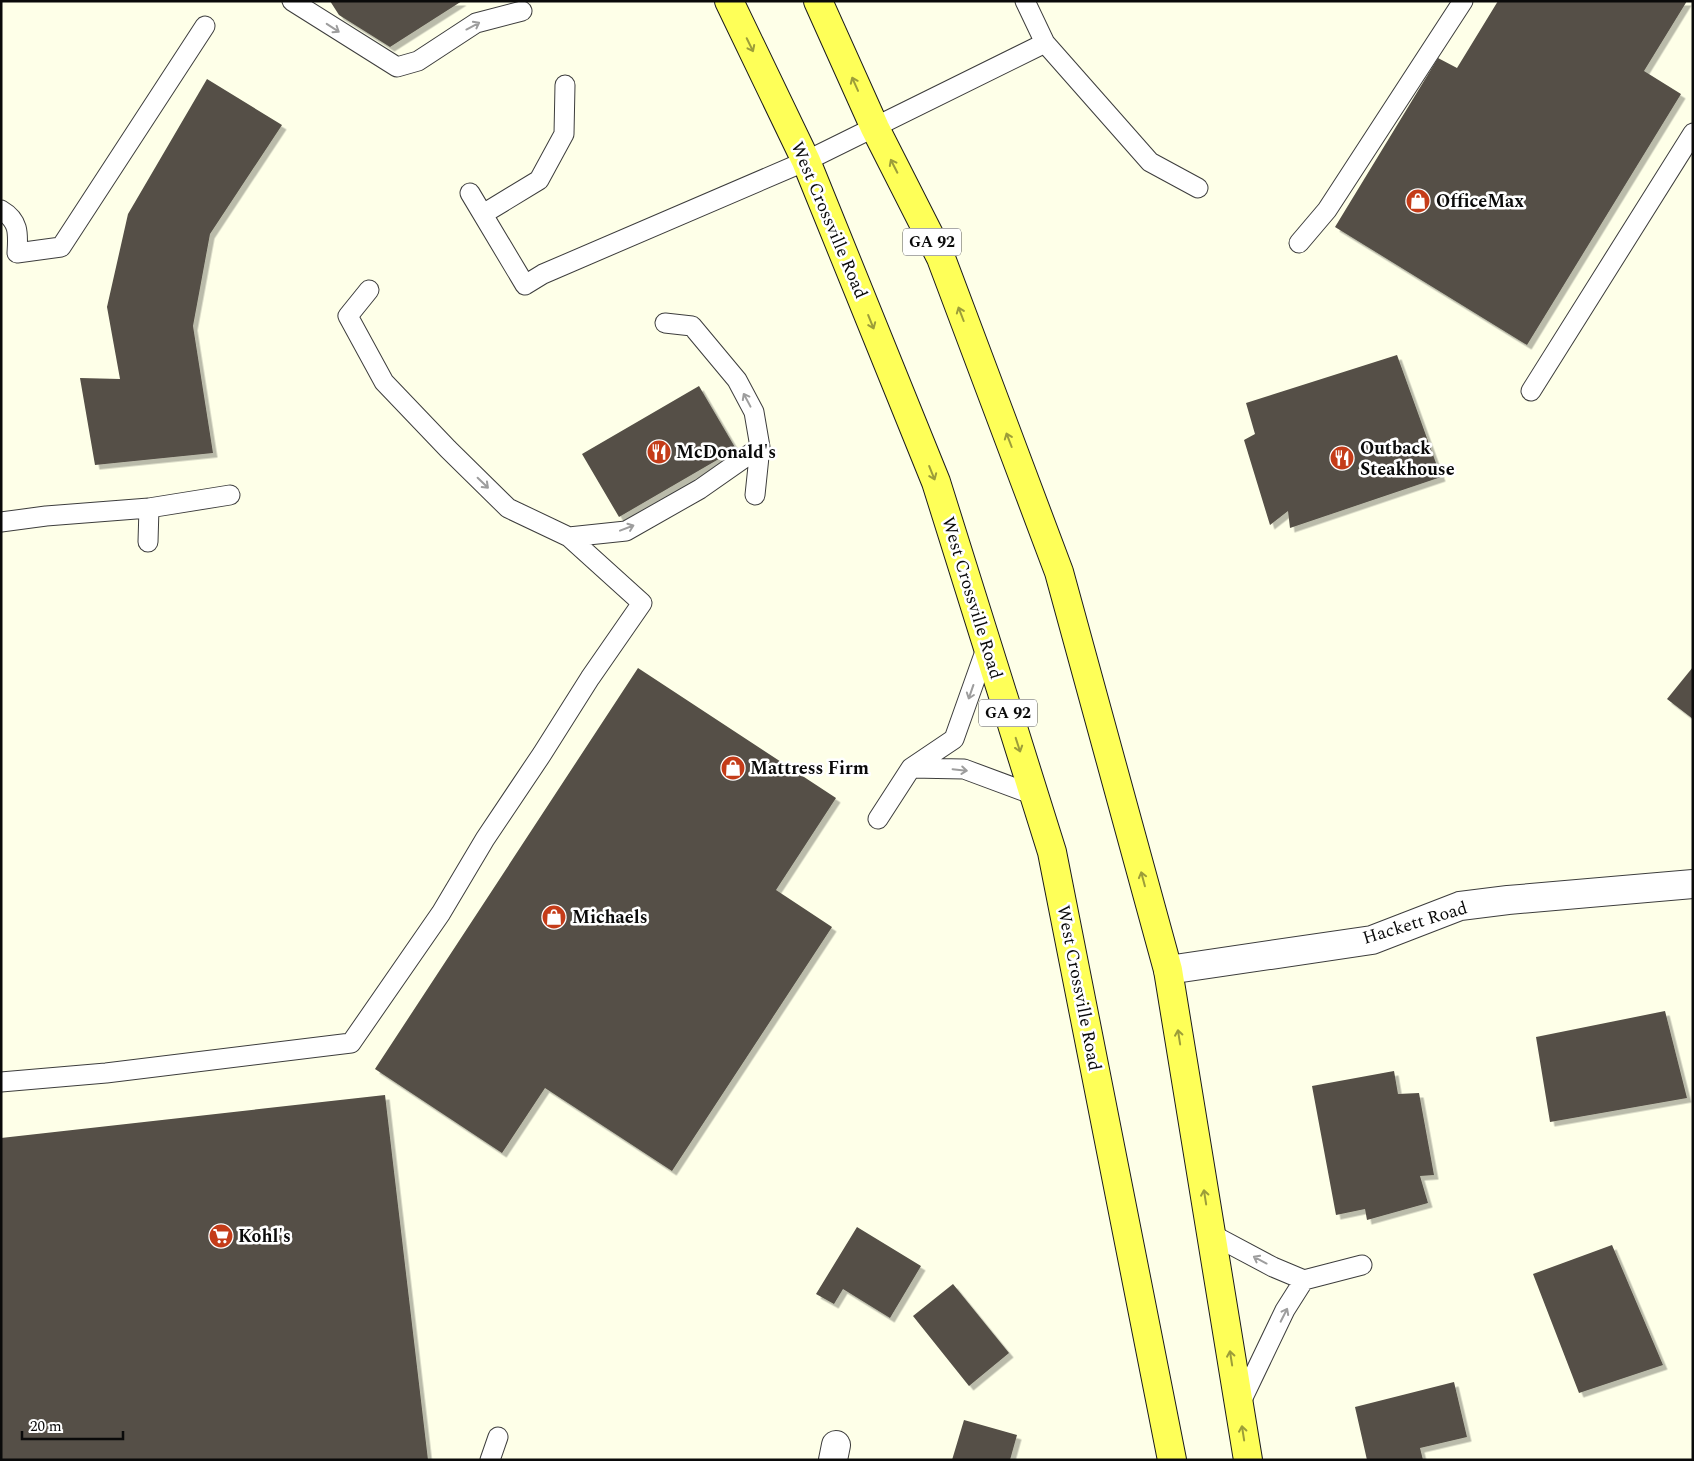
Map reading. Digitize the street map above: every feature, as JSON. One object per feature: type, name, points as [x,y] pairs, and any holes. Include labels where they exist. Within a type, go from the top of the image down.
[{"type":"main road","name":"West Crossville Road","points":[[729,1],[806,161],[936,482],[1052,852],[1172,1460]]},
{"type":"main road","name":"GA 92","points":[[818,1],[875,128],[941,258],[1059,572],[1168,970],[1248,1460]]},
{"type":"street","name":"Hackett Road","points":[[1168,970],[1372,940],[1460,906],[1693,884]]},
{"type":"lane","points":[[292,1],[397,67],[418,61],[476,23],[522,11]]},
{"type":"lane","points":[[1025,1],[1045,43],[1150,162],[1198,188]]},
{"type":"lane","points":[[1299,243],[1327,210],[1463,1]]},
{"type":"lane","points":[[1,210],[8,214],[19,231],[17,254],[61,247],[205,26]]},
{"type":"lane","points":[[470,193],[525,285],[543,274],[806,161],[1045,43]]},
{"type":"lane","points":[[483,214],[538,180],[564,134],[565,85]]},
{"type":"lane","points":[[1531,391],[1693,133]]},
{"type":"lane","points":[[1,1082],[106,1073],[351,1043],[440,913],[485,839],[590,678],[642,603],[569,538],[508,508],[384,382],[348,316],[369,290]]},
{"type":"lane","points":[[665,323],[692,326],[737,380],[754,412],[760,447],[755,495]]},
{"type":"lane","points":[[569,538],[626,530],[700,488],[760,447]]},
{"type":"lane","points":[[1,522],[47,525],[230,496]]},
{"type":"lane","points":[[148,542],[149,508]]},
{"type":"lane","points":[[878,819],[911,768],[954,739],[987,646]]},
{"type":"lane","points":[[911,768],[964,769],[1034,795]]},
{"type":"lane","points":[[1211,1234],[1273,1267],[1304,1280],[1362,1265]]},
{"type":"lane","points":[[1239,1406],[1285,1310],[1304,1280]]},
{"type":"lane","points":[[490,1460],[498,1437]]},
{"type":"building","points":[[330,1],[462,1],[390,47],[339,15]]},
{"type":"building","points":[[1498,1],[1687,1],[1644,71],[1681,94],[1527,345],[1335,227],[1438,58],[1457,68]]},
{"type":"building","points":[[207,79],[282,125],[210,234],[193,326],[213,453],[95,465],[80,378],[120,379],[107,307],[128,214]]},
{"type":"building","name":"Outback Steakhouse","points":[[1397,355],[1441,477],[1290,528],[1288,511],[1270,525],[1244,440],[1255,434],[1246,403]]},
{"type":"building","name":"McDonald's","points":[[699,386],[736,449],[619,517],[582,454]]},
{"type":"building","points":[[1693,667],[1693,719],[1667,699]]},
{"type":"building","points":[[638,668],[836,798],[776,890],[832,927],[672,1171],[545,1088],[502,1153],[375,1069]]},
{"type":"building","points":[[1665,1011],[1687,1098],[1550,1122],[1536,1037]]},
{"type":"building","points":[[1394,1071],[1398,1094],[1419,1093],[1434,1175],[1420,1176],[1428,1203],[1367,1220],[1365,1209],[1336,1215],[1312,1086]]},
{"type":"building","points":[[385,1095],[428,1460],[1,1460],[1,1138]]},
{"type":"building","points":[[857,1227],[921,1266],[890,1318],[843,1289],[834,1304],[816,1294]]},
{"type":"building","points":[[1612,1245],[1663,1365],[1579,1393],[1533,1274]]},
{"type":"building","points":[[953,1284],[1009,1353],[969,1386],[913,1316]]},
{"type":"building","points":[[1454,1382],[1467,1437],[1420,1448],[1423,1460],[1367,1460],[1355,1407]]},
{"type":"building","points":[[964,1420],[1017,1435],[1010,1460],[952,1460]]},
{"type":"place","name":"OfficeMax","points":[[1418,201]]},
{"type":"place","name":"McDonald's","points":[[659,452]]},
{"type":"place","name":"Outback Steakhouse","points":[[1342,458]]},
{"type":"place","name":"Mattress Firm","points":[[733,768]]},
{"type":"place","name":"Michaels","points":[[554,917]]},
{"type":"place","name":"Kohl's","points":[[221,1236]]}]
